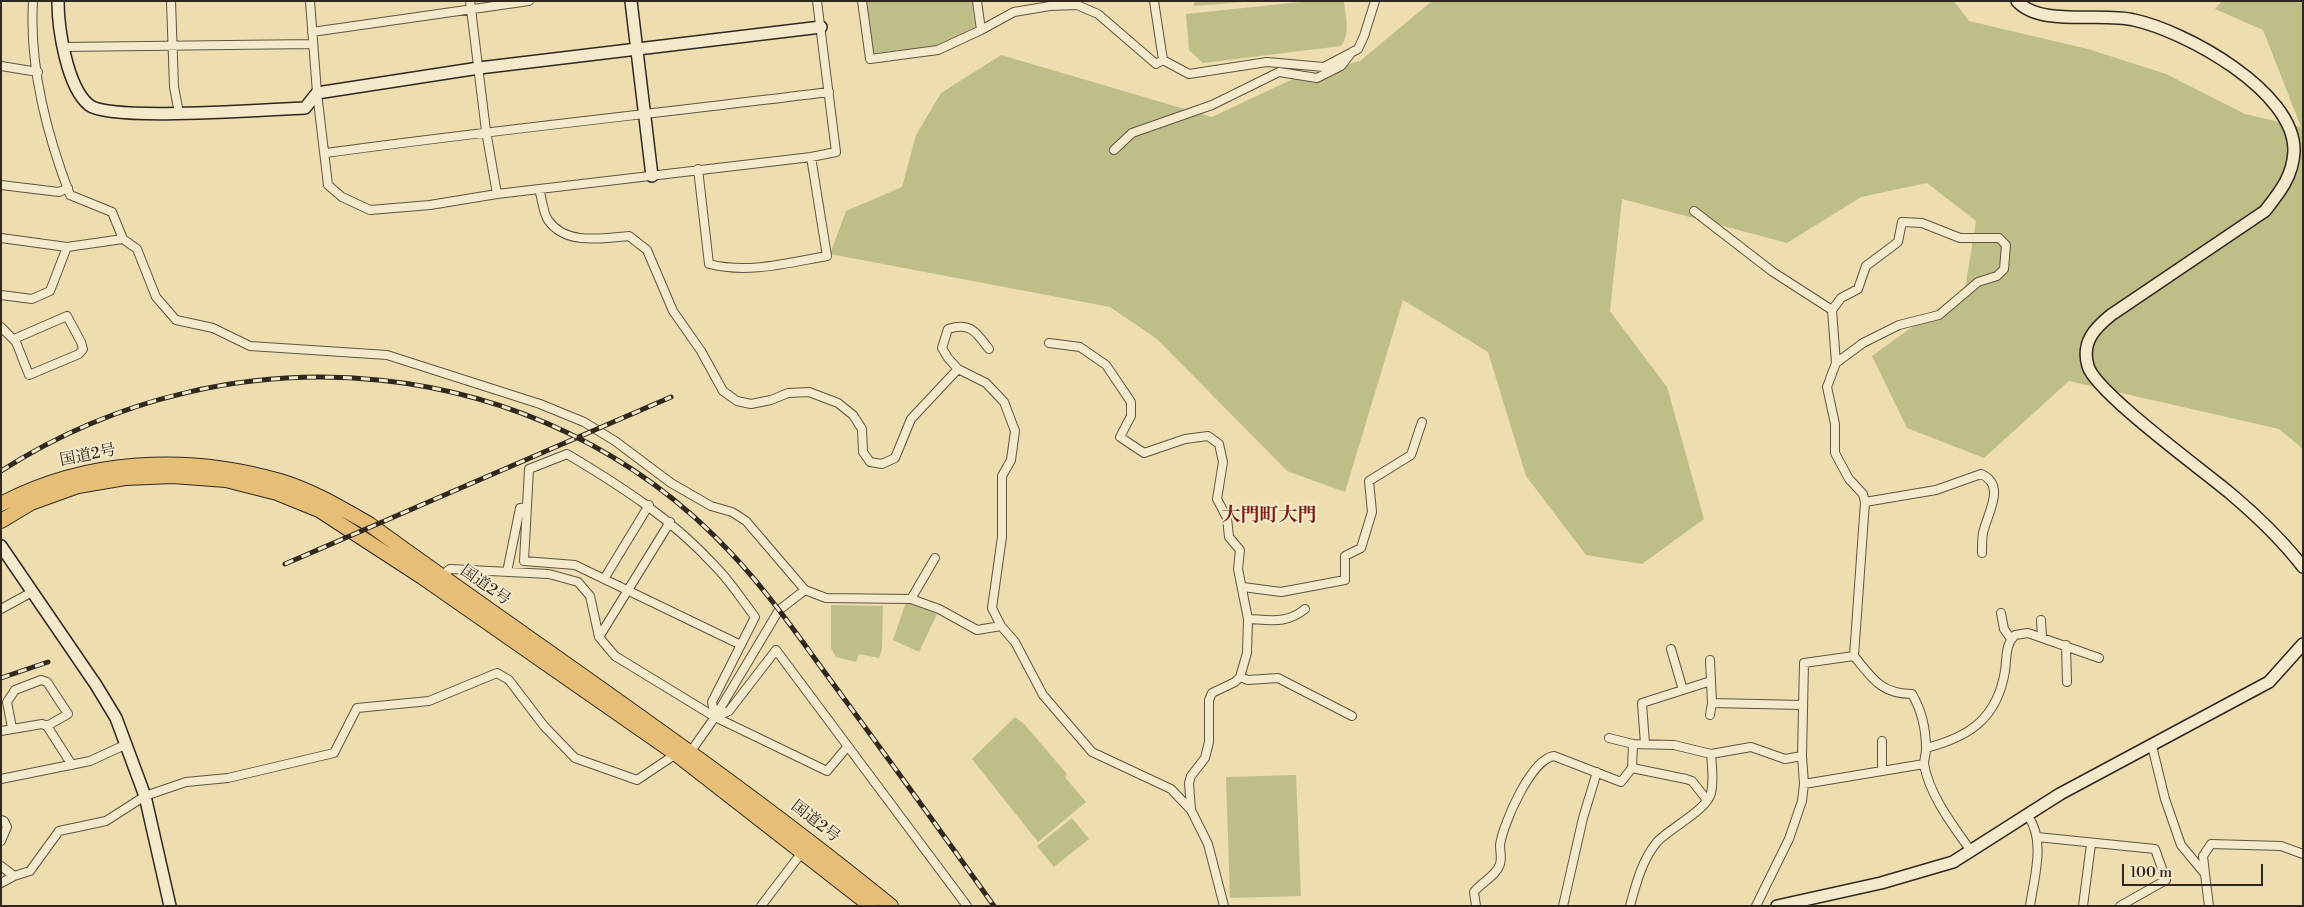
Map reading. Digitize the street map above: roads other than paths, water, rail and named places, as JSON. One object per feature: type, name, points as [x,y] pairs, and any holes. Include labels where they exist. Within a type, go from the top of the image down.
[{"type":"highway","name":"国道2号","points":[[1,504],[26,491],[75,474],[114,468],[172,465],[227,469],[281,481],[325,500],[369,524],[691,751],[811,841],[891,906]]},
{"type":"highway","name":"国道2号","points":[[1,521],[31,503],[78,486],[126,478],[173,476],[226,480],[277,493],[320,510],[676,754],[803,851],[871,906]]},
{"type":"street","points":[[33,1],[31,29],[44,110],[70,195],[112,212],[123,240],[138,249],[156,297],[176,320],[213,328],[250,346],[387,355],[531,400],[584,422],[620,445],[671,483],[711,506],[732,512],[746,521],[805,590],[826,598],[911,599],[939,610],[978,630],[1001,626]]},
{"type":"street","points":[[58,1],[63,47],[74,83],[90,105],[100,111],[112,113],[179,113],[305,108],[317,93],[479,68],[821,27]]},
{"type":"street","points":[[172,1],[174,87],[179,113]]},
{"type":"street","points":[[310,1],[317,93],[326,153],[328,186],[342,197],[370,210],[430,205],[498,194],[811,157],[836,152],[817,1]]},
{"type":"street","points":[[312,32],[471,5],[529,1]]},
{"type":"street","points":[[631,1],[652,176]]},
{"type":"street","points":[[862,1],[870,59],[938,50],[1014,12],[1050,6],[1077,5],[1098,14],[1156,64],[1164,60]]},
{"type":"street","points":[[978,1],[981,30]]},
{"type":"street","points":[[1154,1],[1164,60]]},
{"type":"street","points":[[1164,60],[1190,74],[1268,62],[1324,67],[1358,49],[1375,1]]},
{"type":"street","points":[[2017,1],[2030,12],[2054,16],[2132,19],[2153,24],[2184,37],[2249,80],[2274,104],[2286,120],[2294,149],[2290,175],[2283,188],[2265,211],[2095,328],[2086,352],[2088,368],[2110,396],[2232,496],[2285,545],[2303,567]]},
{"type":"street","points":[[471,5],[486,131],[498,194]]},
{"type":"street","points":[[63,47],[313,44]]},
{"type":"street","points":[[1114,150],[1132,133],[1212,105],[1279,72],[1317,78],[1341,66],[1352,52]]},
{"type":"street","points":[[1,66],[38,72]]},
{"type":"street","points":[[326,153],[486,131],[645,115],[829,92]]},
{"type":"street","points":[[698,169],[709,264],[730,269],[769,266],[826,256],[811,157]]},
{"type":"street","points":[[1,185],[59,192],[68,188]]},
{"type":"street","points":[[539,189],[547,220],[565,234],[585,239],[629,236],[647,250],[673,311],[701,351],[723,391],[737,401],[751,404],[771,400],[788,392],[809,392],[838,402],[853,415],[862,429],[863,452],[870,462],[882,464],[895,458],[911,419],[958,369]]},
{"type":"street","points":[[1694,211],[1774,272],[1832,310]]},
{"type":"street","points":[[1836,363],[1863,343],[1899,325],[1939,315],[1978,282],[1997,276],[2004,269],[2006,245],[1999,238],[1960,238],[1922,223],[1902,222],[1898,242],[1866,266],[1858,289],[1841,298],[1832,310],[1836,363],[1827,387],[1835,424],[1835,453],[1849,480],[1863,494],[1865,502],[1854,656],[1873,679],[1886,690],[1898,694],[1912,694],[1923,718],[1926,748],[1924,764],[1943,811],[1971,851]]},
{"type":"street","points":[[1,238],[67,247],[123,240]]},
{"type":"street","points":[[1,295],[32,299],[50,291],[67,247]]},
{"type":"street","points":[[1,327],[14,339],[29,376],[79,354],[82,349],[81,342],[67,316],[14,339]]},
{"type":"street","points":[[989,349],[971,328],[962,325],[948,330],[942,348],[958,369],[986,382],[1004,402],[1015,431],[1011,460],[1002,476],[1002,537],[992,608],[1001,626],[1015,642],[1043,695],[1092,752],[1171,789],[1191,810],[1208,844],[1224,906]]},
{"type":"street","points":[[1049,343],[1080,347],[1106,365],[1131,402],[1131,416],[1120,437],[1144,453],[1185,438],[1208,436],[1219,444],[1223,462],[1216,499],[1227,518],[1229,537],[1240,550],[1238,569],[1248,619],[1246,652],[1240,676],[1235,682],[1212,693],[1209,700],[1209,742],[1205,758],[1191,776],[1189,784],[1191,810]]},
{"type":"street","points":[[1243,587],[1260,587],[1281,592],[1345,580],[1345,556],[1362,548],[1372,512],[1369,481],[1411,455],[1422,422]]},
{"type":"street","points":[[715,717],[712,702],[741,645],[755,617],[716,566],[670,522],[649,505],[567,454],[529,469],[524,561],[575,565],[741,645]]},
{"type":"street","points":[[1865,502],[1936,490],[1981,474],[1994,484],[1994,497],[1983,532],[1982,552]]},
{"type":"street","points":[[604,579],[649,505]]},
{"type":"street","points":[[507,572],[520,508],[527,507]]},
{"type":"street","points":[[598,637],[629,591],[670,522]]},
{"type":"street","points":[[2,547],[96,685],[116,718],[145,796],[170,906]]},
{"type":"street","points":[[911,599],[934,558]]},
{"type":"street","points":[[441,576],[450,569],[549,574],[578,582],[590,596],[598,637],[615,656],[715,717],[828,770],[848,746]]},
{"type":"street","points":[[691,751],[715,717],[779,610],[805,590]]},
{"type":"street","points":[[1,609],[32,592]]},
{"type":"street","points":[[1248,619],[1280,620],[1294,618],[1305,609]]},
{"type":"street","points":[[2002,613],[2004,629],[2011,639]]},
{"type":"street","points":[[2041,620],[2042,637]]},
{"type":"street","points":[[1926,748],[1960,738],[1981,722],[1993,706],[2000,689],[2004,678],[2008,642],[2015,634],[2028,632],[2099,658]]},
{"type":"street","points":[[1777,906],[1881,883],[1936,868],[1971,851],[2060,794],[2269,682],[2303,644]]},
{"type":"street","points":[[2066,645],[2067,682]]},
{"type":"street","points":[[1670,649],[1683,690]]},
{"type":"street","points":[[715,717],[729,711],[776,650],[966,906]]},
{"type":"street","points":[[1756,906],[1789,839],[1802,801],[1804,784],[1802,705],[1804,663],[1854,656]]},
{"type":"street","points":[[1710,660],[1712,703],[1710,715]]},
{"type":"street","points":[[1,883],[30,871],[59,831],[106,820],[145,796],[186,782],[228,778],[334,753],[357,708],[429,701],[497,673],[509,680],[544,726],[574,758],[637,780],[676,754]]},
{"type":"street","points":[[1240,676],[1248,680],[1278,678],[1352,716]]},
{"type":"street","points":[[12,728],[7,702],[14,690],[41,680],[47,682],[68,714],[47,726]]},
{"type":"street","points":[[1645,744],[1642,703],[1711,681]]},
{"type":"street","points":[[1712,703],[1802,705]]},
{"type":"street","points":[[1,730],[42,724],[47,726],[72,765]]},
{"type":"street","points":[[1609,738],[1633,744],[1674,745],[1712,754],[1751,747],[1785,759],[1802,756]]},
{"type":"street","points":[[1882,741],[1882,771]]},
{"type":"street","points":[[1,779],[90,761],[127,744]]},
{"type":"street","points":[[1476,906],[1474,892],[1497,870],[1500,864],[1500,845],[1506,827],[1532,771],[1548,757],[1554,756],[1621,782],[1632,768],[1633,744]]},
{"type":"street","points":[[2152,746],[2165,799],[2181,845],[2205,874]]},
{"type":"street","points":[[1630,906],[1639,874],[1649,853],[1672,828],[1707,800],[1712,783],[1712,754]]},
{"type":"street","points":[[1804,784],[1924,764]]},
{"type":"street","points":[[1632,768],[1692,781],[1707,800]]},
{"type":"street","points":[[1563,906],[1583,818],[1597,772]]},
{"type":"street","points":[[2028,816],[2034,824],[2038,850],[2030,906]]},
{"type":"street","points":[[1,820],[4,820],[7,827],[1,841]]},
{"type":"street","points":[[2037,837],[2091,844],[2155,849],[2166,880],[2120,906]]},
{"type":"street","points":[[2083,906],[2091,844]]},
{"type":"street","points":[[2209,906],[2204,856],[2211,844],[2280,846],[2303,854]]},
{"type":"street","points":[[761,906],[803,851]]},
{"type":"street","points":[[1,866],[14,876]]},
{"type":"railway","points":[[1,471],[91,424],[185,393],[283,378],[381,380],[477,399],[569,433],[654,484],[730,552],[745,568],[799,637],[994,906]]},
{"type":"railway","points":[[285,564],[671,397]]},
{"type":"railway","points":[[1,678],[48,662]]},
{"type":"district","name":"大門町大門","points":[[1269,516]]}]
